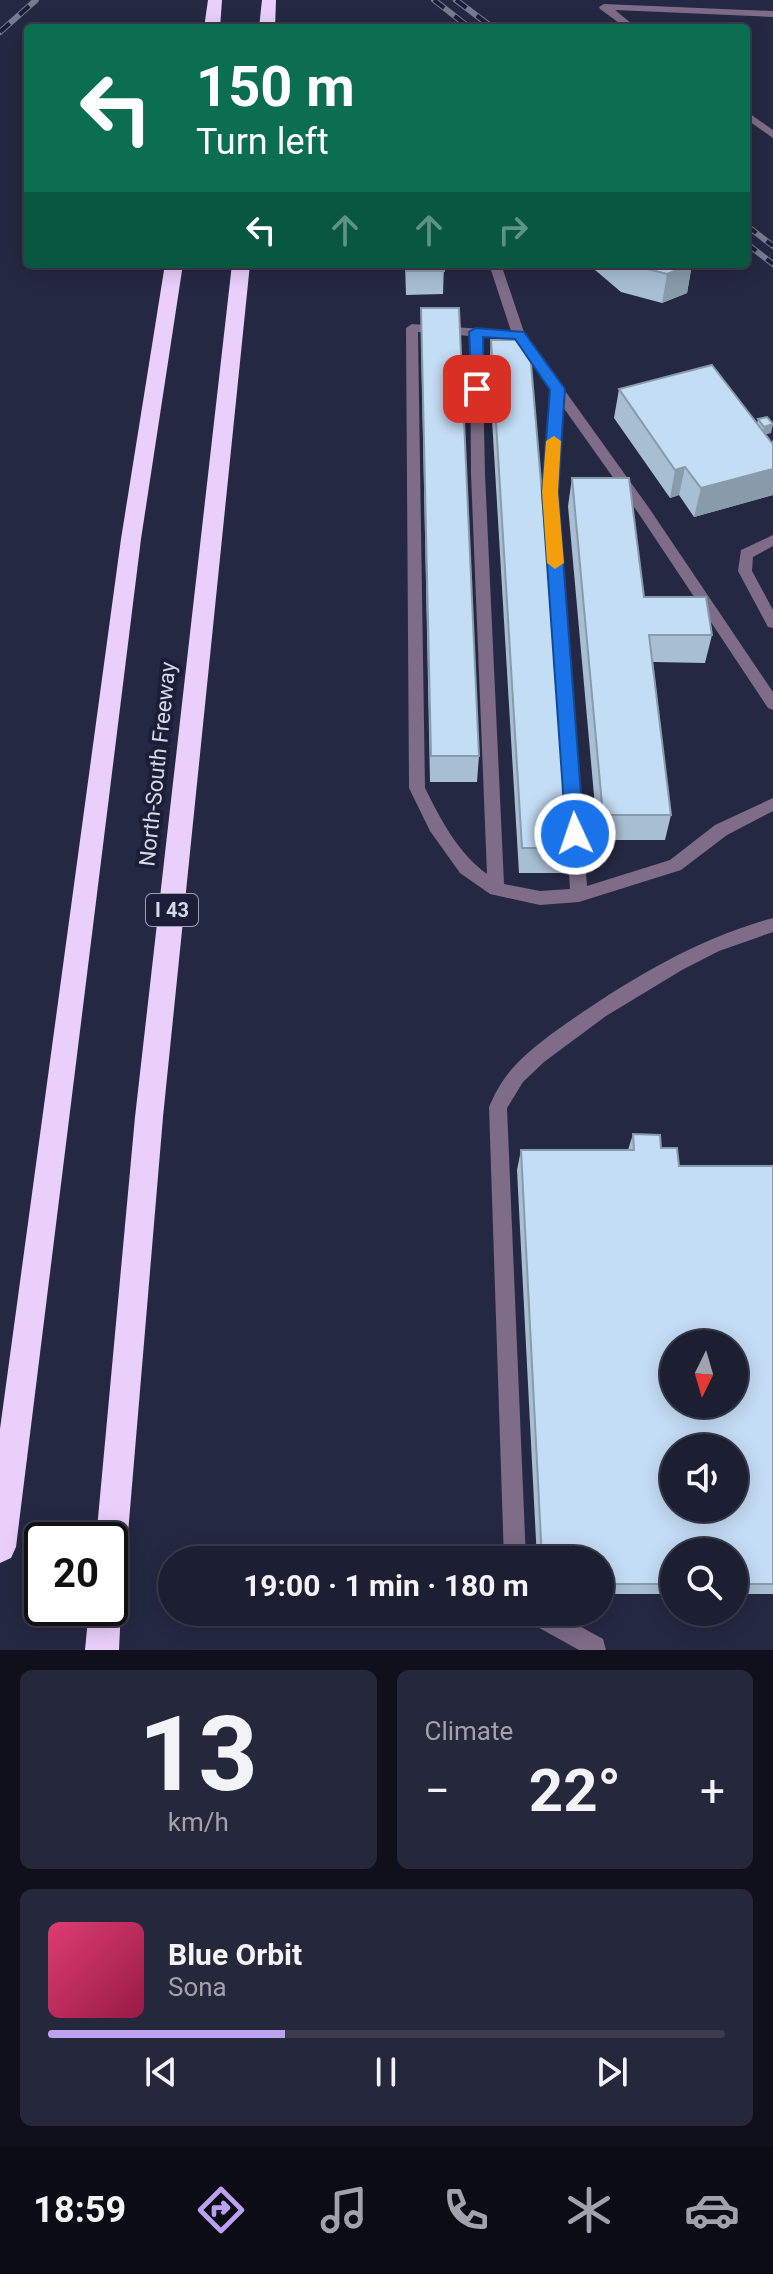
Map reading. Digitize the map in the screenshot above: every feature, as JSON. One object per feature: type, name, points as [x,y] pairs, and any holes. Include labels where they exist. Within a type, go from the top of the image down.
[{"type":"highway","points":[[267,22],[269,0]]},
{"type":"highway","points":[[0,1547],[131,539],[173,268]]},
{"type":"highway","name":"North-South Freeway","points":[[113,1522],[149,1117],[241,268]]},
{"type":"highway","points":[[102,1650],[104,1626]]},
{"type":"lane","points":[[627,24],[604,7],[773,14]]},
{"type":"lane","points":[[750,117],[773,135]]},
{"type":"lane","points":[[496,268],[519,335],[644,511],[773,704]]},
{"type":"lane","points":[[519,335],[412,328],[417,788],[436,826],[466,868],[496,889],[540,898],[579,895],[675,865],[721,830],[773,804]]},
{"type":"lane","points":[[476,332],[478,474],[496,889]]},
{"type":"lane","points":[[558,389],[550,492],[579,895]]},
{"type":"lane","points":[[773,540],[746,554],[745,571],[773,623]]},
{"type":"lane","points":[[514,1546],[498,1107],[515,1078],[537,1057],[638,986],[717,945],[773,925]]},
{"type":"lane","points":[[558,1626],[595,1647],[595,1650]]},
{"type":"building","points":[[406,268],[444,268],[444,271],[406,271]]},
{"type":"building","points":[[644,268],[682,268],[667,274]]},
{"type":"building","points":[[421,308],[459,308],[479,756],[431,756]]},
{"type":"building","points":[[491,340],[529,340],[572,848],[522,848]]},
{"type":"building","points":[[712,365],[773,442],[773,469],[701,488],[685,467],[675,470],[619,389]]},
{"type":"building","points":[[767,417],[773,424],[764,427],[758,419]]},
{"type":"building","points":[[572,478],[629,478],[644,597],[706,597],[712,635],[649,635],[671,815],[603,815]]},
{"type":"building","points":[[633,1134],[660,1135],[661,1148],[677,1148],[679,1166],[773,1166],[773,1584],[748,1584],[748,1538],[660,1538],[660,1584],[614,1584],[614,1546],[541,1546],[521,1150],[634,1150]]},
{"type":"railway","points":[[0,32],[36,0]]},
{"type":"railway","points":[[434,0],[465,24]]},
{"type":"railway","points":[[456,0],[488,24]]},
{"type":"railway","points":[[750,228],[773,246]]},
{"type":"railway","points":[[750,246],[773,264]]},
{"type":"slow traffic","points":[[554,441],[550,492],[555,563]]},
{"type":"route","points":[[477,389],[476,332],[519,335],[558,389],[550,492],[575,834]]}]
